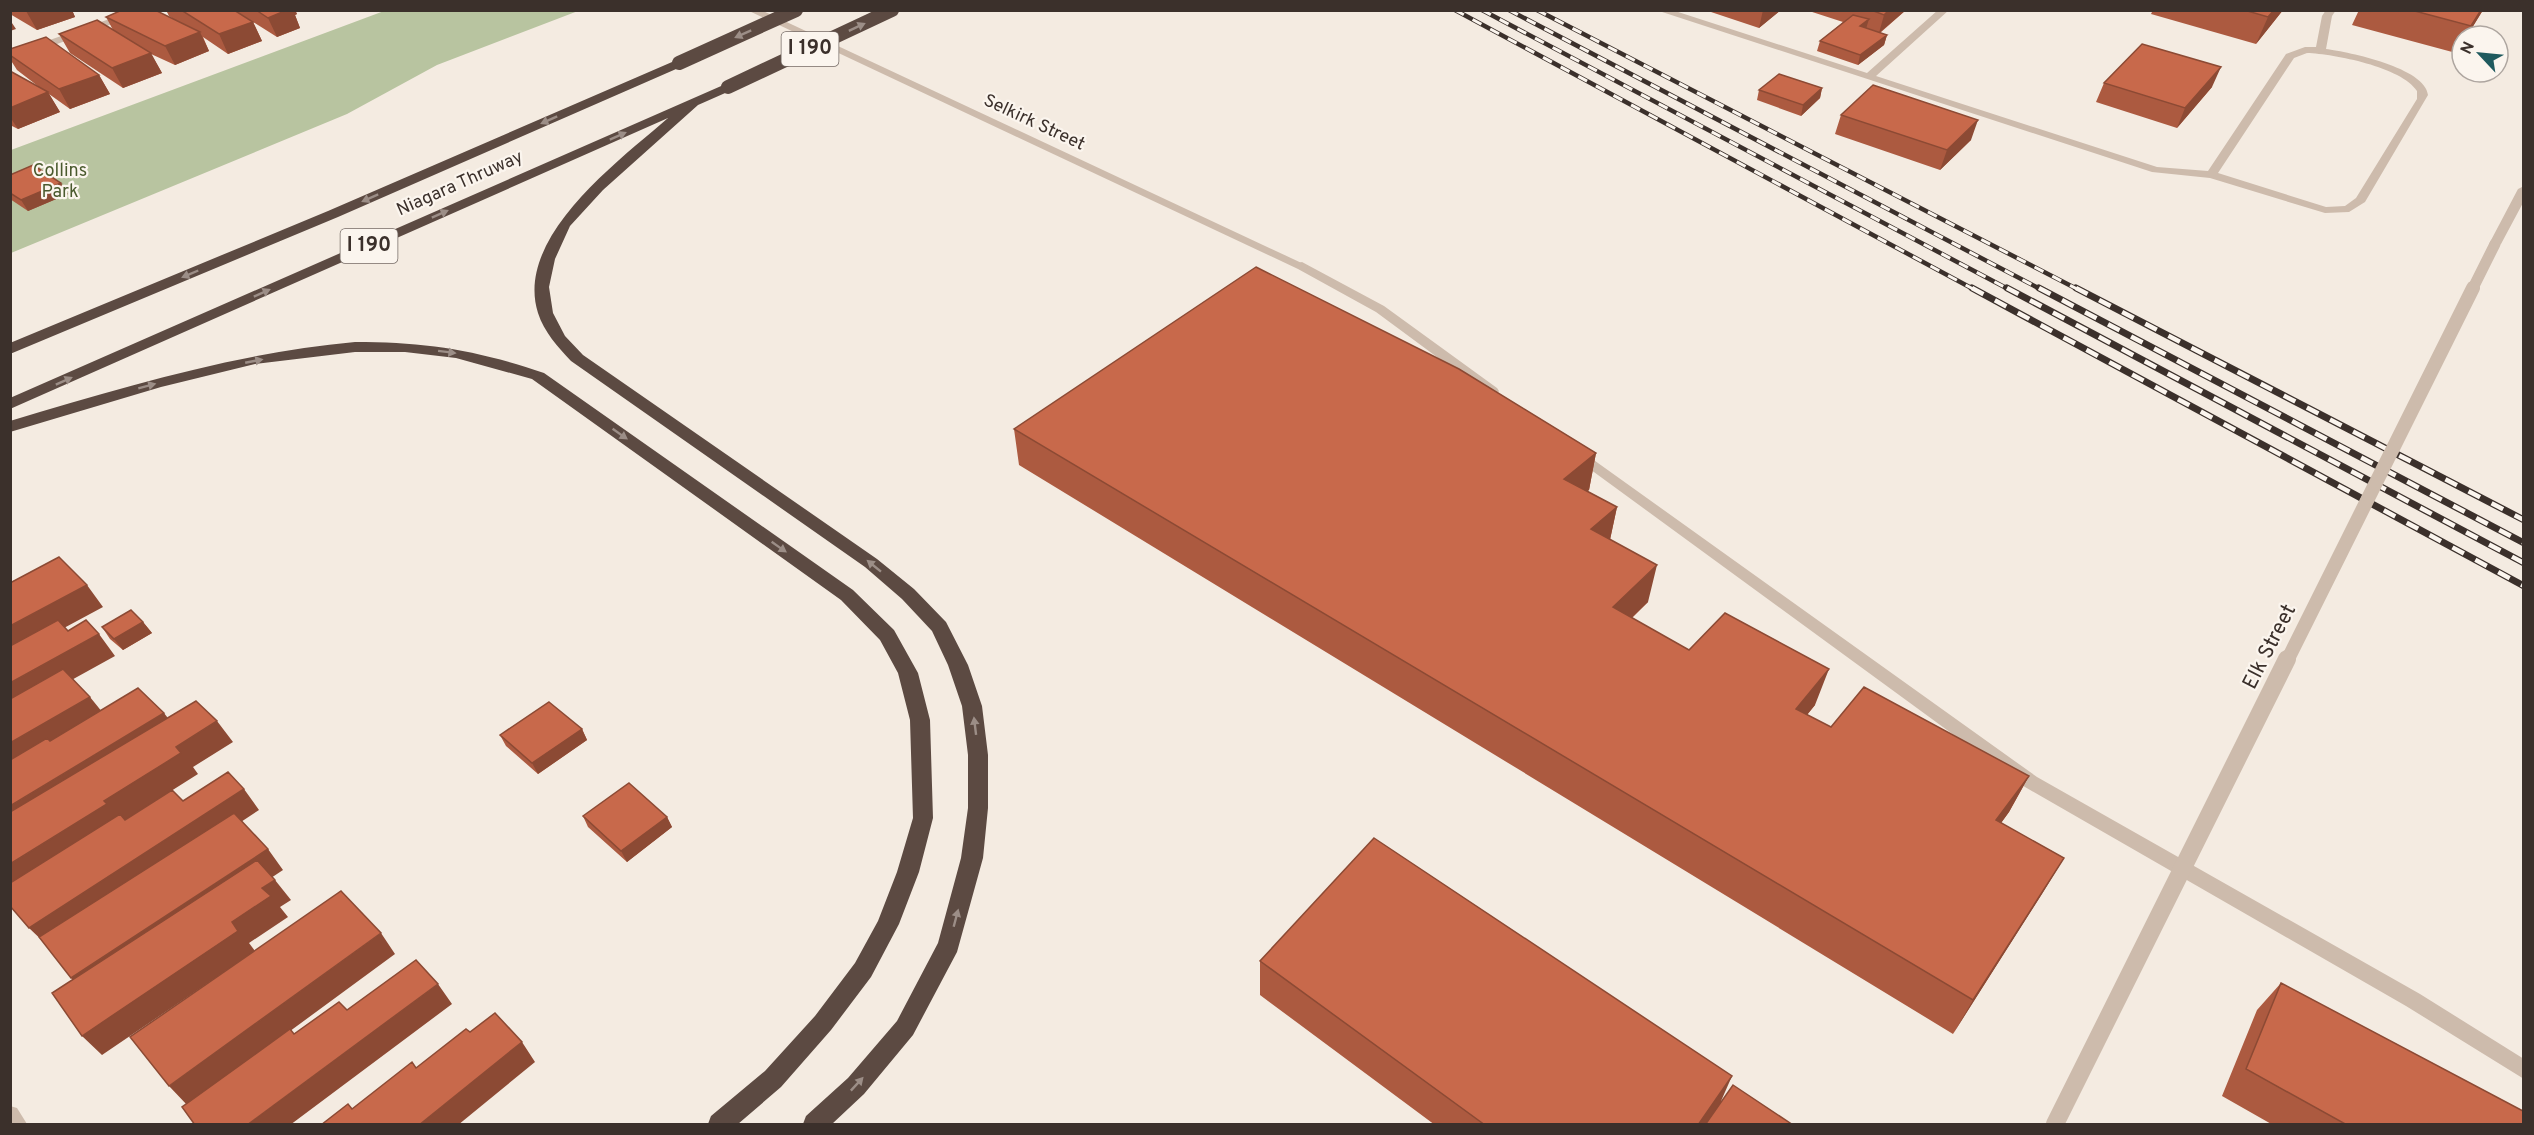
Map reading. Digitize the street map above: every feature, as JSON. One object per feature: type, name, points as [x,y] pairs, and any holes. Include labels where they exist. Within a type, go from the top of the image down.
[{"type":"highway","name":"Niagara Thruway","points":[[10,349],[333,214],[796,10]]},
{"type":"highway","name":"Niagara Thruway","points":[[10,404],[728,87],[892,10]]},
{"type":"highway","points":[[694,102],[614,172],[564,225],[548,259],[542,287],[545,313],[558,338],[577,358],[872,563],[908,594],[939,627],[958,665],[972,706],[976,736],[978,808],[972,858],[949,945],[905,1028],[856,1086],[815,1125]]},
{"type":"highway","points":[[10,427],[196,373],[270,358],[341,348],[406,347],[498,361],[538,376],[847,596],[887,635],[908,673],[921,720],[923,818],[908,872],[888,924],[856,979],[823,1023],[773,1079],[720,1125]]},
{"type":"street","points":[[10,58],[146,10]]},
{"type":"street","name":"Selkirk Street","points":[[752,10],[1302,266],[1380,309],[1504,400]]},
{"type":"street","points":[[1662,10],[2156,170],[2211,175],[2325,210],[2343,211],[2354,208],[2361,200],[2422,99],[2423,91],[2419,84],[2393,70],[2321,50],[2307,50],[2290,56],[2211,175]]},
{"type":"street","points":[[1869,77],[1944,10]]},
{"type":"street","points":[[2321,50],[2327,16],[2331,10]]},
{"type":"street","name":"Elk Street","points":[[2055,1125],[2523,189]]},
{"type":"street","points":[[1562,441],[2031,782],[2413,1000],[2523,1070]]},
{"type":"street","points":[[10,1115],[17,1125]]},
{"type":"green space","name":"Collins Park","points":[[384,11],[578,11],[437,65],[347,114],[11,253],[11,150]]},
{"type":"building","points":[[122,10],[155,10],[200,32],[165,46],[106,17]]},
{"type":"building","points":[[181,10],[234,10],[253,22],[219,34]]},
{"type":"building","points":[[256,10],[287,10],[268,18]]},
{"type":"building","points":[[1871,10],[1889,10],[1884,15]]},
{"type":"building","points":[[2244,10],[2274,10],[2268,17]]},
{"type":"building","points":[[2411,10],[2481,10],[2472,24],[2464,24]]},
{"type":"building","points":[[1853,15],[1869,19],[1860,26],[1887,35],[1860,55],[1820,41]]},
{"type":"building","points":[[97,20],[151,53],[112,68],[59,34]]},
{"type":"building","points":[[46,37],[99,75],[59,89],[10,55],[10,49]]},
{"type":"building","points":[[2142,44],[2221,67],[2185,108],[2104,83]]},
{"type":"building","points":[[10,71],[48,92],[10,108]]},
{"type":"building","points":[[1779,74],[1822,88],[1803,105],[1759,90]]},
{"type":"building","points":[[1873,85],[1978,120],[1947,150],[1841,115]]},
{"type":"building","points":[[33,165],[61,183],[21,200],[10,193],[10,175]]},
{"type":"building","points":[[1256,267],[1459,369],[1596,453],[1564,479],[1617,507],[1591,529],[1657,565],[1613,607],[1689,650],[1725,613],[1829,669],[1796,709],[1831,727],[1864,687],[2029,776],[1996,820],[2064,858],[1973,1000],[1014,429]]},
{"type":"building","points":[[59,557],[87,585],[10,626],[10,583]]},
{"type":"building","points":[[131,610],[143,622],[114,639],[102,627]]},
{"type":"building","points":[[58,620],[68,631],[86,620],[99,634],[10,683],[10,646]]},
{"type":"building","points":[[63,669],[90,697],[10,743],[10,699]]},
{"type":"building","points":[[138,688],[164,713],[10,806],[10,760],[47,738],[50,741]]},
{"type":"building","points":[[196,701],[217,721],[176,747],[181,753],[104,801],[107,804],[10,864],[10,812]]},
{"type":"building","points":[[549,702],[582,729],[532,763],[500,735]]},
{"type":"building","points":[[228,772],[244,789],[29,928],[10,906],[10,883],[120,814],[125,820],[172,790],[183,801]]},
{"type":"building","points":[[629,783],[667,817],[621,851],[583,816]]},
{"type":"building","points":[[234,813],[268,849],[71,978],[39,937]]},
{"type":"building","points":[[1374,838],[1732,1076],[1698,1125],[1485,1125],[1260,961]]},
{"type":"building","points":[[257,860],[275,880],[262,888],[271,896],[232,922],[238,931],[82,1036],[52,993]]},
{"type":"building","points":[[341,891],[381,933],[169,1086],[130,1037]]},
{"type":"building","points":[[416,960],[438,984],[247,1125],[195,1125],[182,1107],[290,1029],[294,1034],[339,1002],[347,1010]]},
{"type":"building","points":[[2281,983],[2523,1111],[2523,1125],[2347,1125],[2246,1069]]},
{"type":"building","points":[[495,1013],[522,1042],[419,1125],[321,1125],[348,1104],[352,1109],[412,1062],[416,1068],[466,1029],[470,1032]]},
{"type":"building","points":[[1733,1085],[1793,1125],[1705,1125]]},
{"type":"railway","points":[[1455,10],[1975,290]]},
{"type":"railway","points":[[1482,10],[2010,290]]},
{"type":"railway","points":[[1509,10],[2042,290]]},
{"type":"railway","points":[[1537,10],[2079,290]]},
{"type":"railway","points":[[1972,288],[2524,586]]},
{"type":"railway","points":[[2007,288],[2524,563]]},
{"type":"railway","points":[[2039,288],[2524,543]]},
{"type":"railway","points":[[2076,288],[2524,520]]}]
